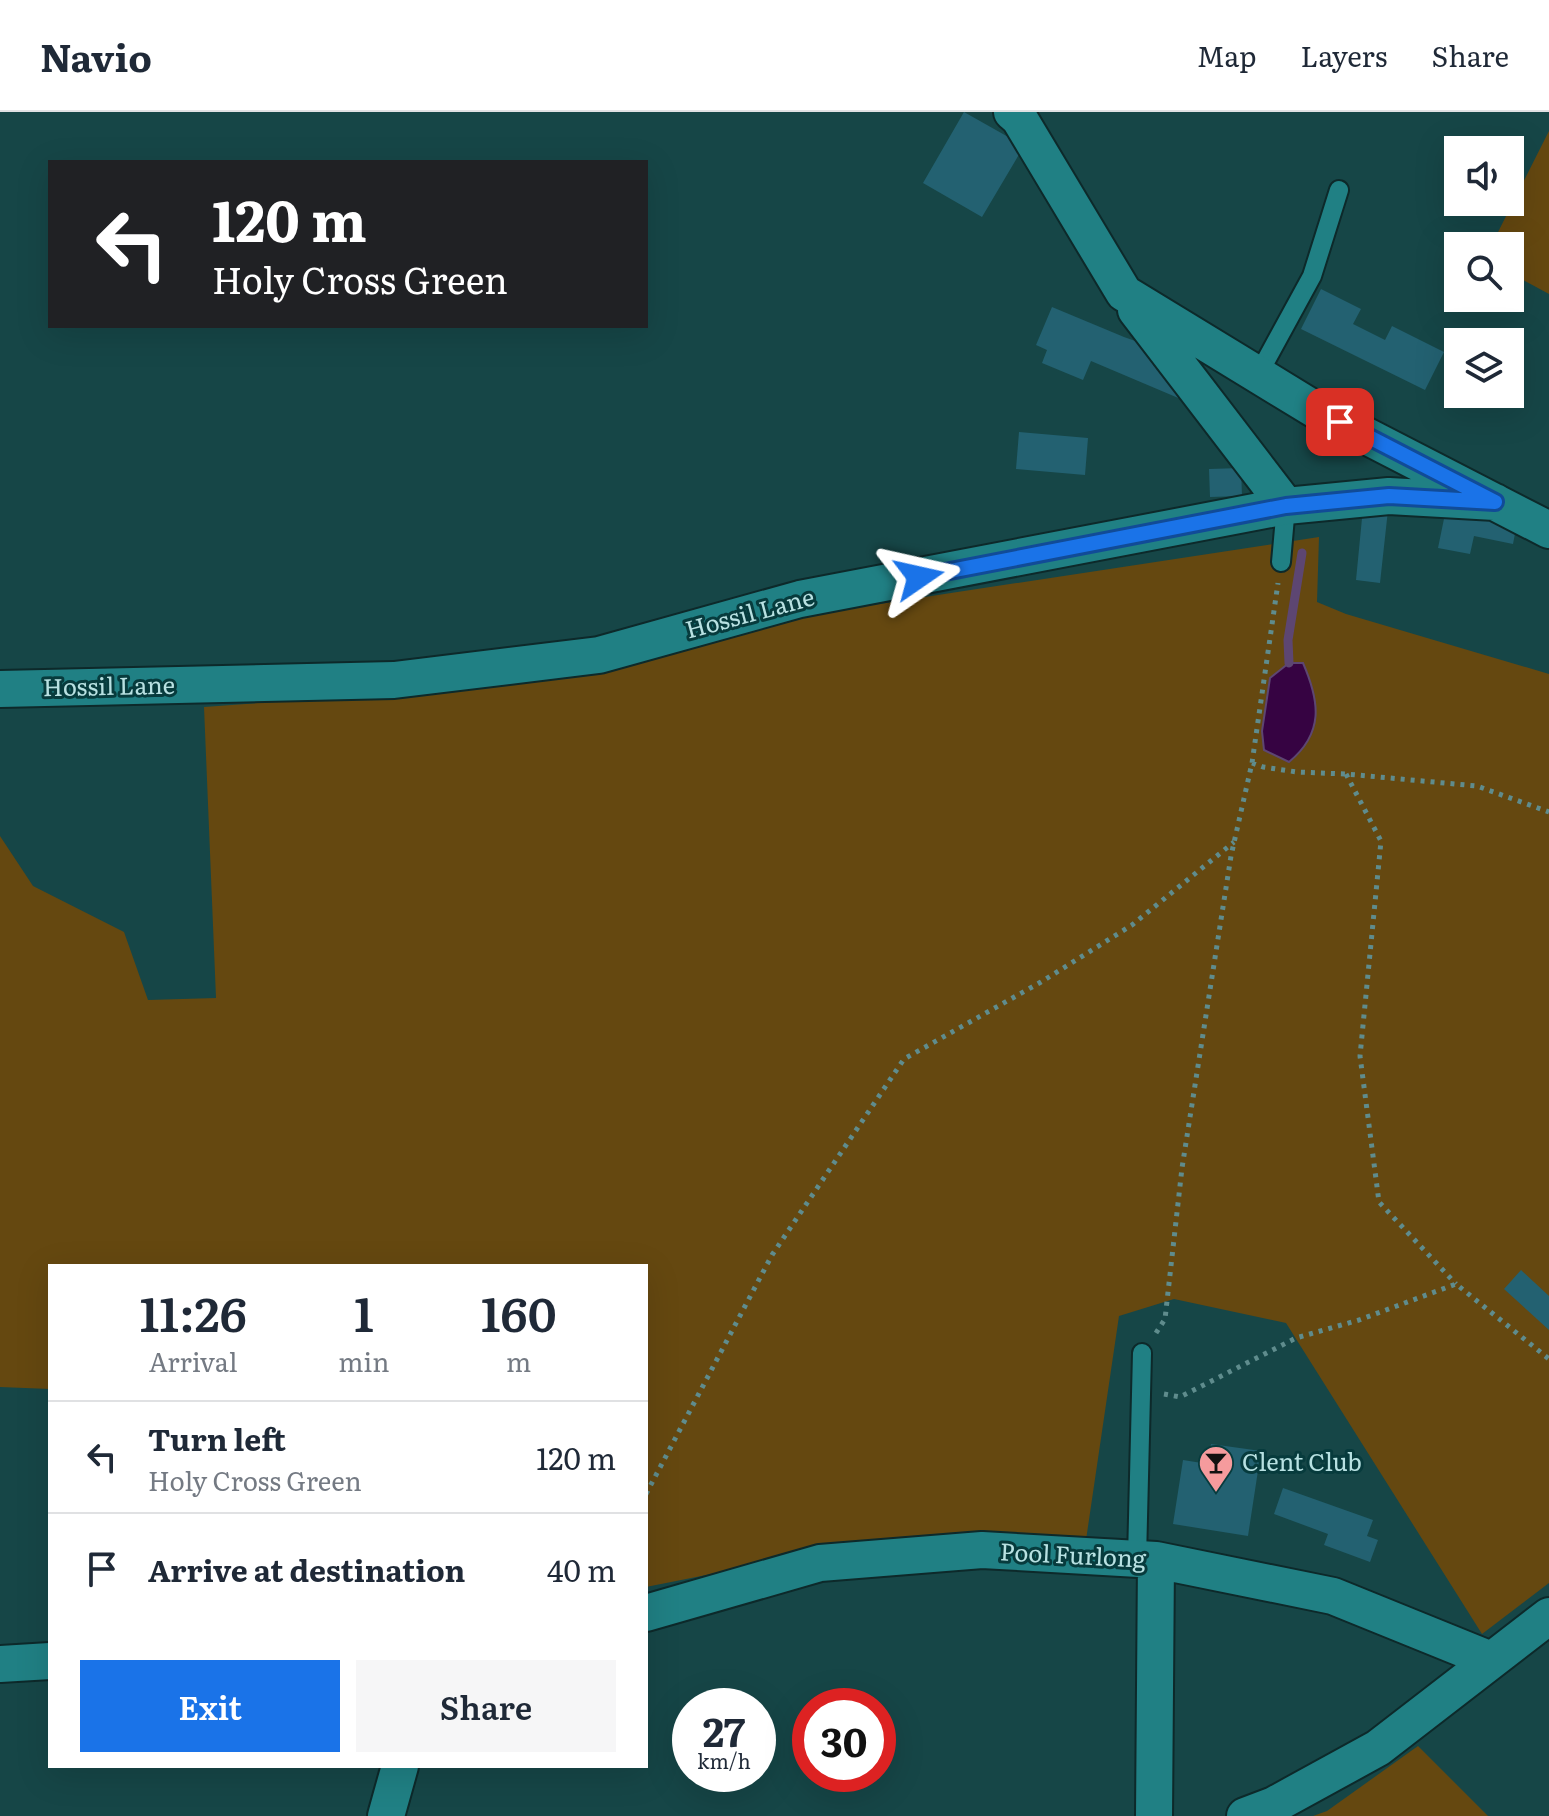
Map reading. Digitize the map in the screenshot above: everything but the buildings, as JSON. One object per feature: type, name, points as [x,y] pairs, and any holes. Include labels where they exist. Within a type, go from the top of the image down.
[{"type":"street","points":[[1012,112],[1019,118],[1124,293],[1286,506]]},
{"type":"street","points":[[1124,293],[1314,409],[1549,530]]},
{"type":"street","name":"Hossil Lane","points":[[0,689],[394,680],[599,655],[800,599],[1286,506],[1389,496],[1495,502]]},
{"type":"street","name":"Pool Furlong","points":[[648,1612],[820,1563],[982,1550],[1146,1560],[1333,1596],[1491,1660]]},
{"type":"street","points":[[1146,1560],[1154,1816]]},
{"type":"street","points":[[1245,1816],[1274,1805],[1378,1748],[1549,1616]]},
{"type":"street","points":[[0,1664],[48,1661]]},
{"type":"street","points":[[386,1816],[399,1768]]},
{"type":"lane","points":[[1258,375],[1312,276],[1339,190]]},
{"type":"lane","points":[[1281,562],[1286,506]]},
{"type":"lane","points":[[1142,1353],[1146,1560]]},
{"type":"path","points":[[1142,1353],[1165,1319],[1182,1168],[1234,842],[1252,763],[1281,562]]},
{"type":"path","points":[[1252,763],[1297,772],[1477,786],[1549,812]]},
{"type":"path","points":[[1346,774],[1381,841],[1360,1056],[1379,1202],[1456,1284],[1549,1359]]},
{"type":"path","points":[[648,1490],[772,1255],[904,1059],[1041,982],[1132,925],[1234,842]]},
{"type":"path","points":[[1141,1391],[1180,1397],[1296,1338],[1359,1320],[1456,1284]]},
{"type":"shaded area","points":[[1549,131],[1549,294],[1524,281],[1524,232],[1498,232],[1506,216],[1524,216],[1524,181]]},
{"type":"shaded area","points":[[1319,537],[1317,602],[1346,614],[1549,674],[1549,1583],[1482,1634],[1286,1323],[1174,1299],[1119,1316],[1086,1540],[887,1539],[648,1587],[648,1264],[48,1264],[48,1389],[0,1387],[0,836],[33,886],[124,932],[148,1000],[216,998],[204,707],[355,696],[807,615]]},
{"type":"shaded area","points":[[1289,663],[1303,663],[1313,691],[1316,716],[1308,740],[1289,762],[1264,750],[1262,731],[1270,678]]},
{"type":"shaded area","points":[[1418,1746],[1488,1816],[1313,1816],[1327,1811]]},
{"type":"waterway","points":[[1289,663],[1288,640],[1302,553]]},
{"type":"place","name":"Clent Club","points":[[1216,1494]]},
{"type":"route","points":[[919,577],[1286,506],[1389,496],[1495,502],[1340,422]]}]
